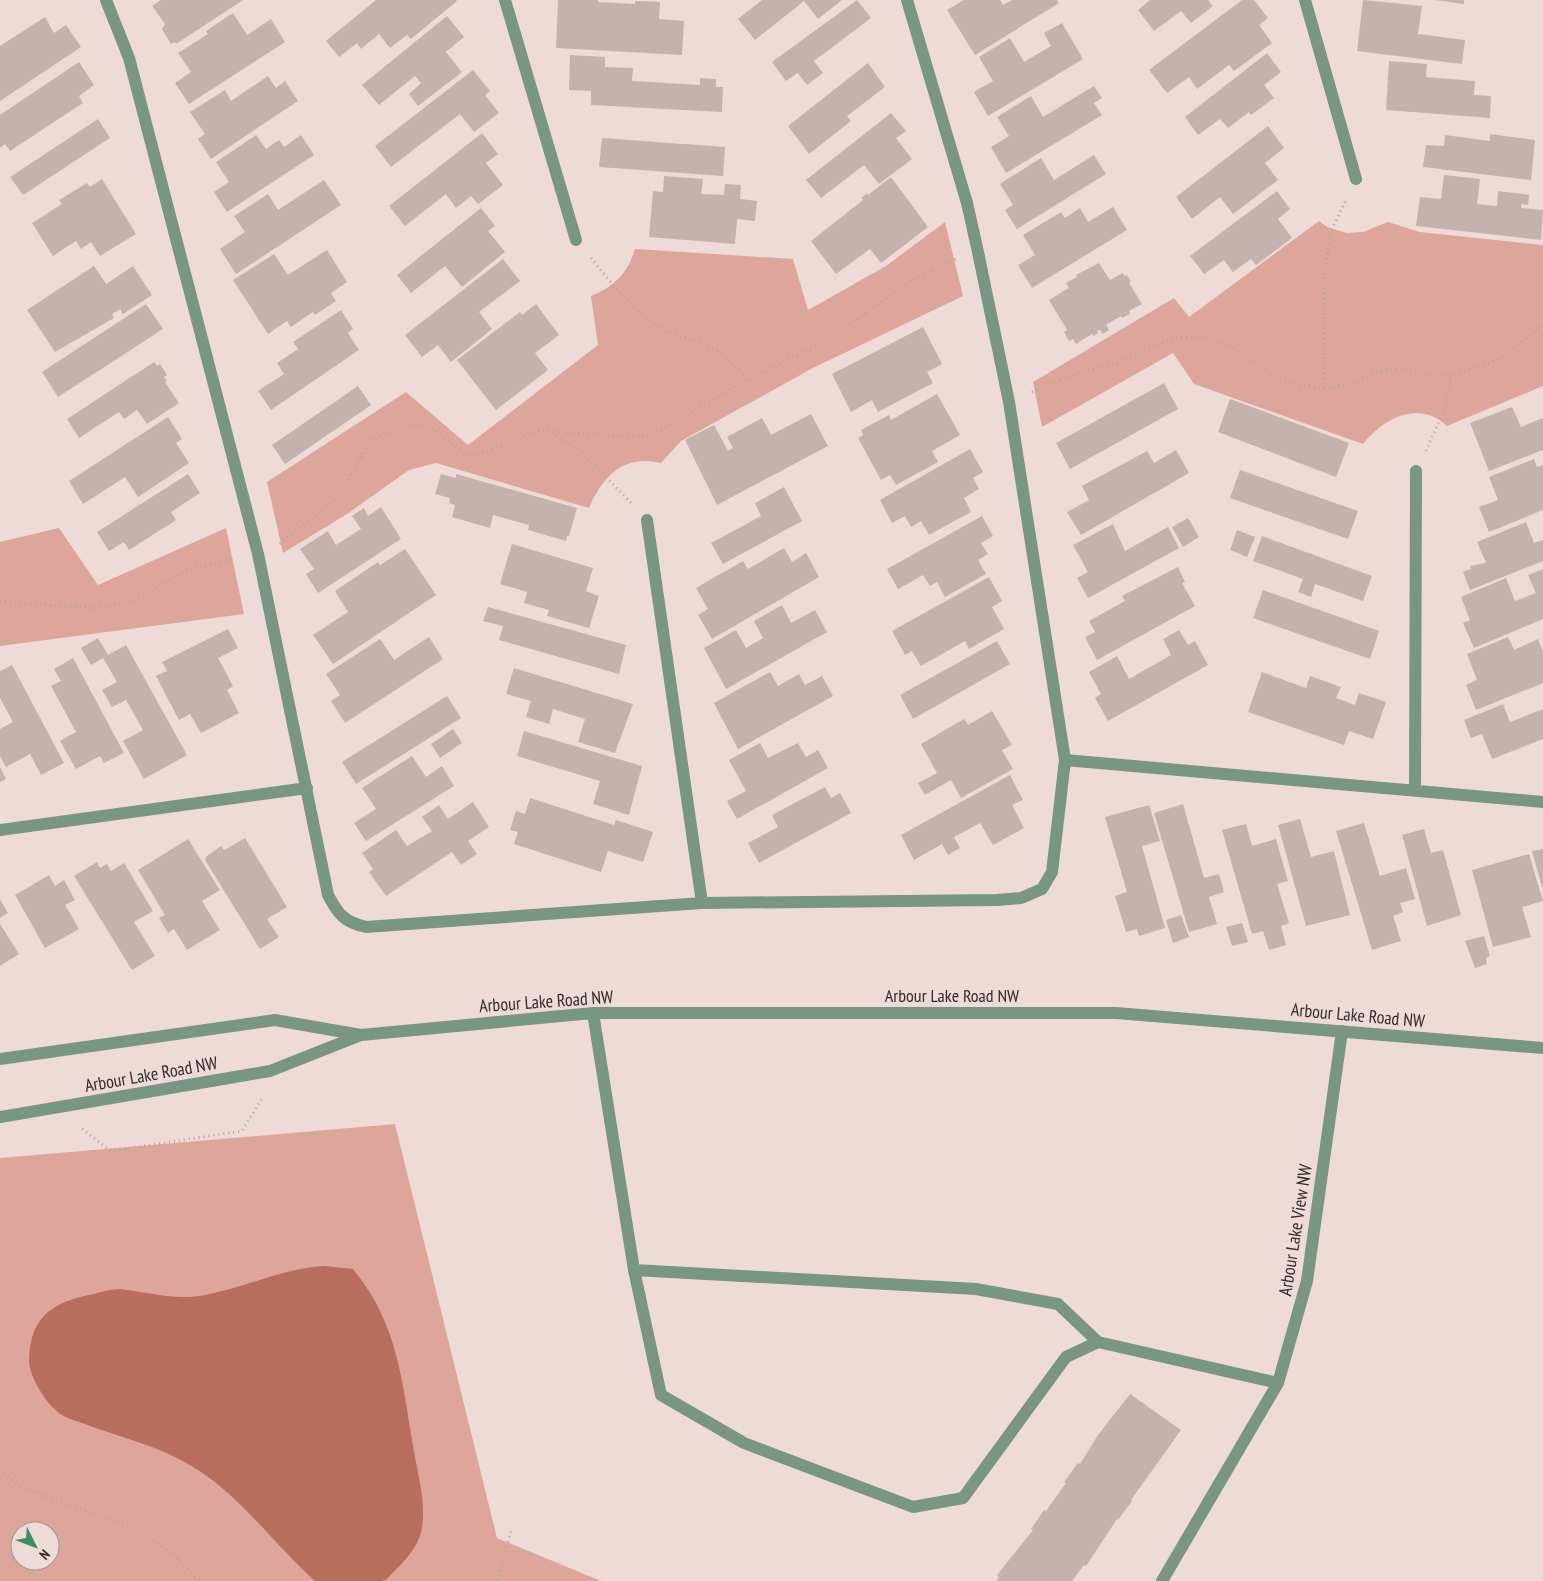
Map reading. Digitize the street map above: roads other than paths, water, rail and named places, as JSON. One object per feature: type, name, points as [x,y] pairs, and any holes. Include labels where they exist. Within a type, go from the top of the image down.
[{"type":"street","points":[[106,0],[129,58],[258,554],[308,788],[328,895],[337,911],[350,924],[366,927],[702,903],[1021,898],[1042,889],[1052,872],[1065,760],[1009,402],[967,203],[907,0]]},
{"type":"street","points":[[505,0],[576,240]]},
{"type":"street","points":[[1305,0],[1356,179]]},
{"type":"street","points":[[1415,790],[1416,471]]},
{"type":"street","points":[[647,520],[702,903]]},
{"type":"street","points":[[1065,760],[1543,802]]},
{"type":"street","points":[[0,830],[308,788]]},
{"type":"street","points":[[593,1013],[634,1270],[661,1395],[744,1443],[913,1507],[963,1498],[1066,1357],[1098,1342]]},
{"type":"street","name":"Arbour Lake Road NW","points":[[0,1059],[275,1020],[361,1035],[593,1013],[1116,1013],[1543,1048]]},
{"type":"street","name":"Arbour Lake View NW","points":[[1162,1581],[1278,1383],[1307,1281],[1342,1031]]},
{"type":"street","name":"Arbour Lake Road NW","points":[[0,1117],[270,1071],[361,1035]]},
{"type":"street","points":[[634,1270],[976,1288],[1058,1304],[1098,1342],[1278,1383]]}]
